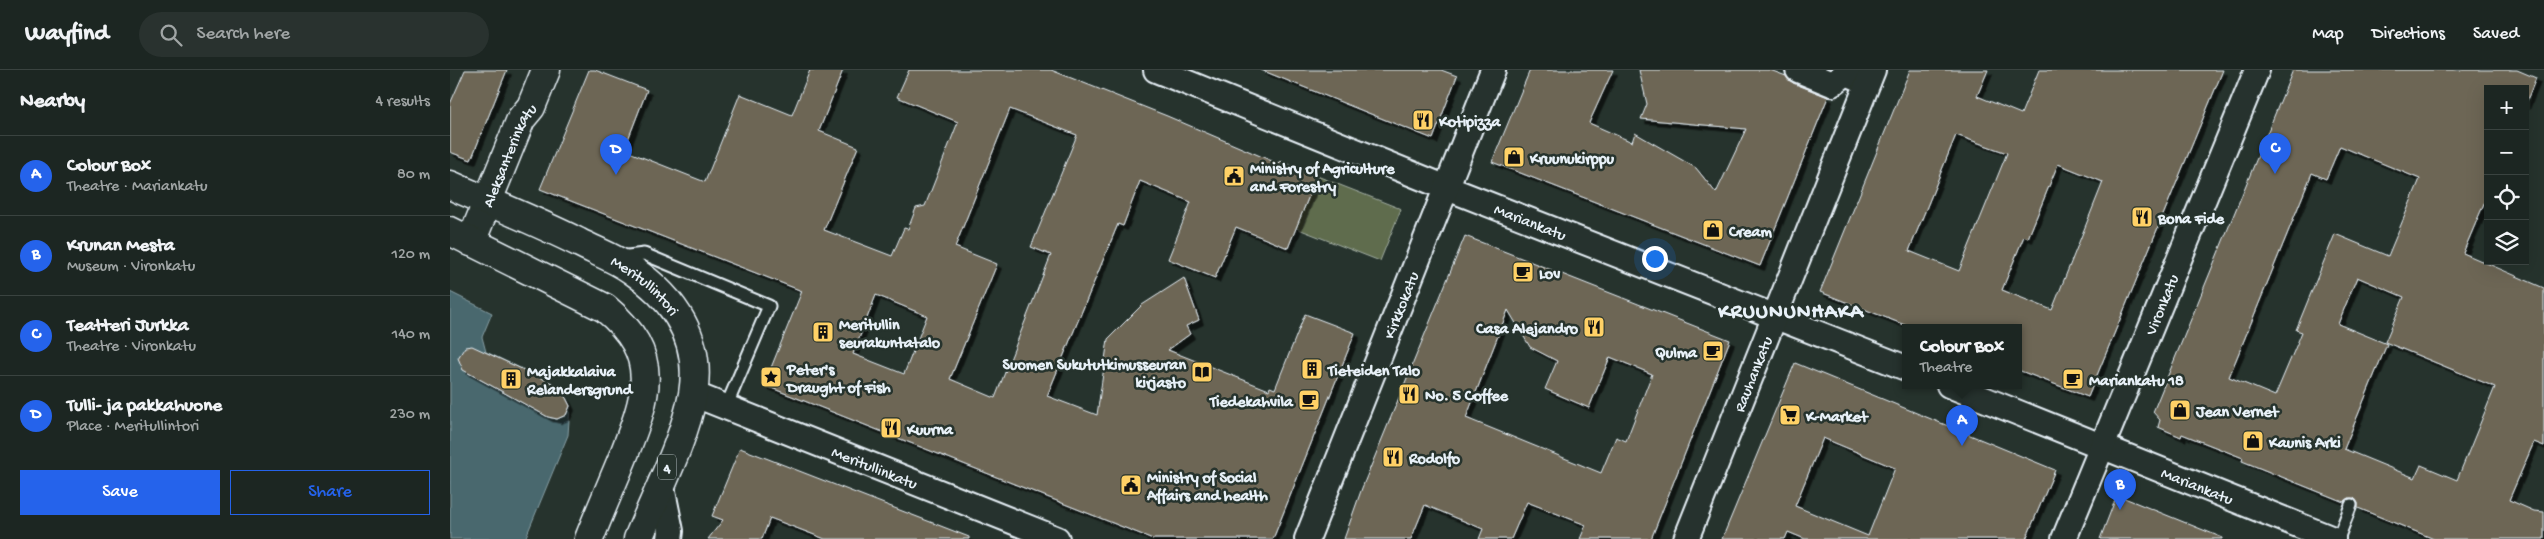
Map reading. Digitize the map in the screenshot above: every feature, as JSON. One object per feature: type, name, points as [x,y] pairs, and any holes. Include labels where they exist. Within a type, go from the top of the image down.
[{"type":"main road","name":"Aleksanterinkatu","points":[[461,236],[488,202],[521,119],[531,107],[546,70]]},
{"type":"main road","name":"Meritullintori","points":[[450,185],[558,232],[631,269],[659,292],[682,322],[691,339],[695,368],[692,394],[684,426],[638,539]]},
{"type":"main road","points":[[461,236],[605,308],[619,320],[636,344],[645,374],[643,405],[589,539]]},
{"type":"street","name":"Mariankatu","points":[[1156,70],[1447,188],[1902,366]]},
{"type":"street","name":"Kirkkokatu","points":[[1307,539],[1493,70]]},
{"type":"street","points":[[1798,70],[1832,84],[1846,72],[1871,76]]},
{"type":"street","name":"Vironkatu","points":[[2064,539],[2257,70]]},
{"type":"street","name":"Rauhankatu","points":[[1686,539],[1871,76]]},
{"type":"street","name":"Mariankatu","points":[[1959,389],[2103,445],[2333,539]]},
{"type":"street","name":"Meritullinkatu","points":[[692,394],[1057,539]]},
{"type":"street","points":[[661,482],[671,531],[670,539]]},
{"type":"lane","points":[[609,258],[644,254],[769,306],[726,407]]},
{"type":"lane","points":[[2338,539],[2351,505]]},
{"type":"green space","points":[[1317,176],[1401,209],[1380,261],[1296,228]]},
{"type":"water","points":[[450,292],[492,313],[482,337],[486,352],[552,383],[566,398],[570,406],[568,435],[525,539],[450,539]]},
{"type":"building","points":[[465,70],[507,70],[471,160],[450,152],[450,104]]},
{"type":"building","points":[[589,70],[595,70],[647,90],[624,150],[705,182],[740,94],[792,115],[810,70],[843,70],[819,131],[858,147],[824,230],[892,256],[904,228],[908,229],[916,208],[925,206],[958,122],[897,97],[909,70],[1051,70],[1167,116],[1279,164],[1280,161],[1317,176],[1288,248],[1236,227],[1215,278],[1168,259],[1191,202],[1140,181],[1123,226],[1118,224],[1047,396],[1097,415],[1108,339],[1142,305],[1184,278],[1199,320],[1186,326],[1190,334],[1168,350],[1269,390],[1270,387],[1275,389],[1305,314],[1355,333],[1273,539],[1153,539],[764,385],[802,291],[540,189]],"holes":[[[1010,109],[1077,135],[1031,247],[1051,255],[995,398],[950,379],[997,264],[955,247]],[[876,295],[927,316],[904,374],[853,354]]]},
{"type":"building","points":[[1261,70],[1441,70],[1457,76],[1433,139]]},
{"type":"building","points":[[1530,70],[1613,70],[1589,123],[1632,142],[1635,133],[1696,168],[1716,193],[1746,129],[1641,119],[1647,104],[1639,70],[1770,70],[1786,76],[1793,83],[1828,97],[1760,266],[1492,162]]},
{"type":"building","points":[[1910,70],[1988,70],[1977,96],[2021,114],[2039,70],[2223,70],[2088,397],[2022,372],[2022,324],[1902,324],[1820,292]],"holes":[[[1956,135],[2007,153],[1959,271],[1909,251]],[[2058,164],[2103,182],[2052,310],[2002,290],[2024,236],[2028,238]]]},
{"type":"building","points":[[2293,70],[2517,70],[2536,78],[2529,95],[2529,85],[2484,85],[2484,203],[2463,253],[2484,262],[2484,265],[2491,265],[2544,288],[2544,446],[2534,442],[2509,500],[2534,511],[2544,512],[2544,539],[2434,539],[2358,508],[2358,503],[2354,498],[2349,498],[2344,502],[2242,461],[2243,458],[2182,434],[2181,437],[2158,427],[2160,420],[2153,412]],"holes":[[[2340,146],[2420,179],[2388,256],[2335,234],[2296,330],[2302,332],[2275,396],[2229,377],[2312,173],[2326,179]],[[2357,277],[2404,297],[2385,342],[2495,387],[2457,480],[2421,465],[2415,478],[2344,449],[2387,344],[2338,324]]]},
{"type":"building","points":[[1465,236],[1730,340],[1651,539],[1580,539],[1586,525],[1527,502],[1511,539],[1479,539],[1483,529],[1425,505],[1411,539],[1344,539],[1362,488]],"holes":[[[1508,310],[1530,347],[1557,361],[1545,389],[1589,408],[1610,357],[1652,374],[1626,441],[1616,437],[1601,473],[1466,418]]]},
{"type":"building","name":"Majakkalaiva Relandersgrund","points":[[472,346],[552,383],[566,398],[570,406],[566,415],[557,419],[548,417],[463,370],[458,358],[465,347]]},
{"type":"building","points":[[1795,363],[2055,470],[2026,539],[1805,539],[1788,532],[1785,539],[1722,539]],"holes":[[[1823,438],[1895,468],[1868,536],[1795,506]]]},
{"type":"building","points":[[740,448],[969,537],[969,539],[825,539],[770,518],[762,539],[708,539],[723,520],[712,516]]},
{"type":"building","points":[[2117,495],[2223,538],[2223,539],[2100,539]]},
{"type":"place","name":"Kotipizza","points":[[1423,120]]},
{"type":"place","name":"Kruunukirppu","points":[[1514,157]]},
{"type":"place","name":"Teatteri Jurkka","points":[[2275,174]]},
{"type":"place","name":"Tulli- ja pakkahuone","points":[[616,175]]},
{"type":"place","name":"Ministry of Agriculture and Forestry","points":[[1234,176]]},
{"type":"place","name":"Bona Fide","points":[[2142,217]]},
{"type":"place","name":"Cream","points":[[1713,230]]},
{"type":"place","name":"Lov","points":[[1523,272]]},
{"type":"place","name":"Casa Alejandro","points":[[1594,327]]},
{"type":"place","name":"Meritullin seurakuntatalo","points":[[823,332]]},
{"type":"place","name":"Qulma","points":[[1713,351]]},
{"type":"place","name":"Tieteiden Talo","points":[[1312,369]]},
{"type":"place","name":"Suomen Sukututkimusseuran kirjasto","points":[[1202,372]]},
{"type":"place","name":"Peter's Draught of Fish","points":[[771,377]]},
{"type":"place","name":"Majakkalaiva Relandersgrund","points":[[511,379]]},
{"type":"place","name":"Mariankatu 18","points":[[2073,379]]},
{"type":"place","name":"No. 5 Coffee","points":[[1409,394]]},
{"type":"place","name":"Tiedekahvila","points":[[1309,400]]},
{"type":"place","name":"Jean Vernet","points":[[2180,410]]},
{"type":"place","name":"K-Market","points":[[1790,415]]},
{"type":"place","name":"Kuurna","points":[[891,428]]},
{"type":"place","name":"Kaunis Arki","points":[[2253,441]]},
{"type":"place","name":"Colour Box","points":[[1962,446]]},
{"type":"place","name":"Rodolfo","points":[[1393,457]]},
{"type":"place","name":"Ministry of Social Affairs and health","points":[[1131,485]]},
{"type":"place","name":"Krunan Mesta","points":[[2120,510]]},
{"type":"district","name":"KRUUNUNHAKA","points":[[1791,310]]}]
